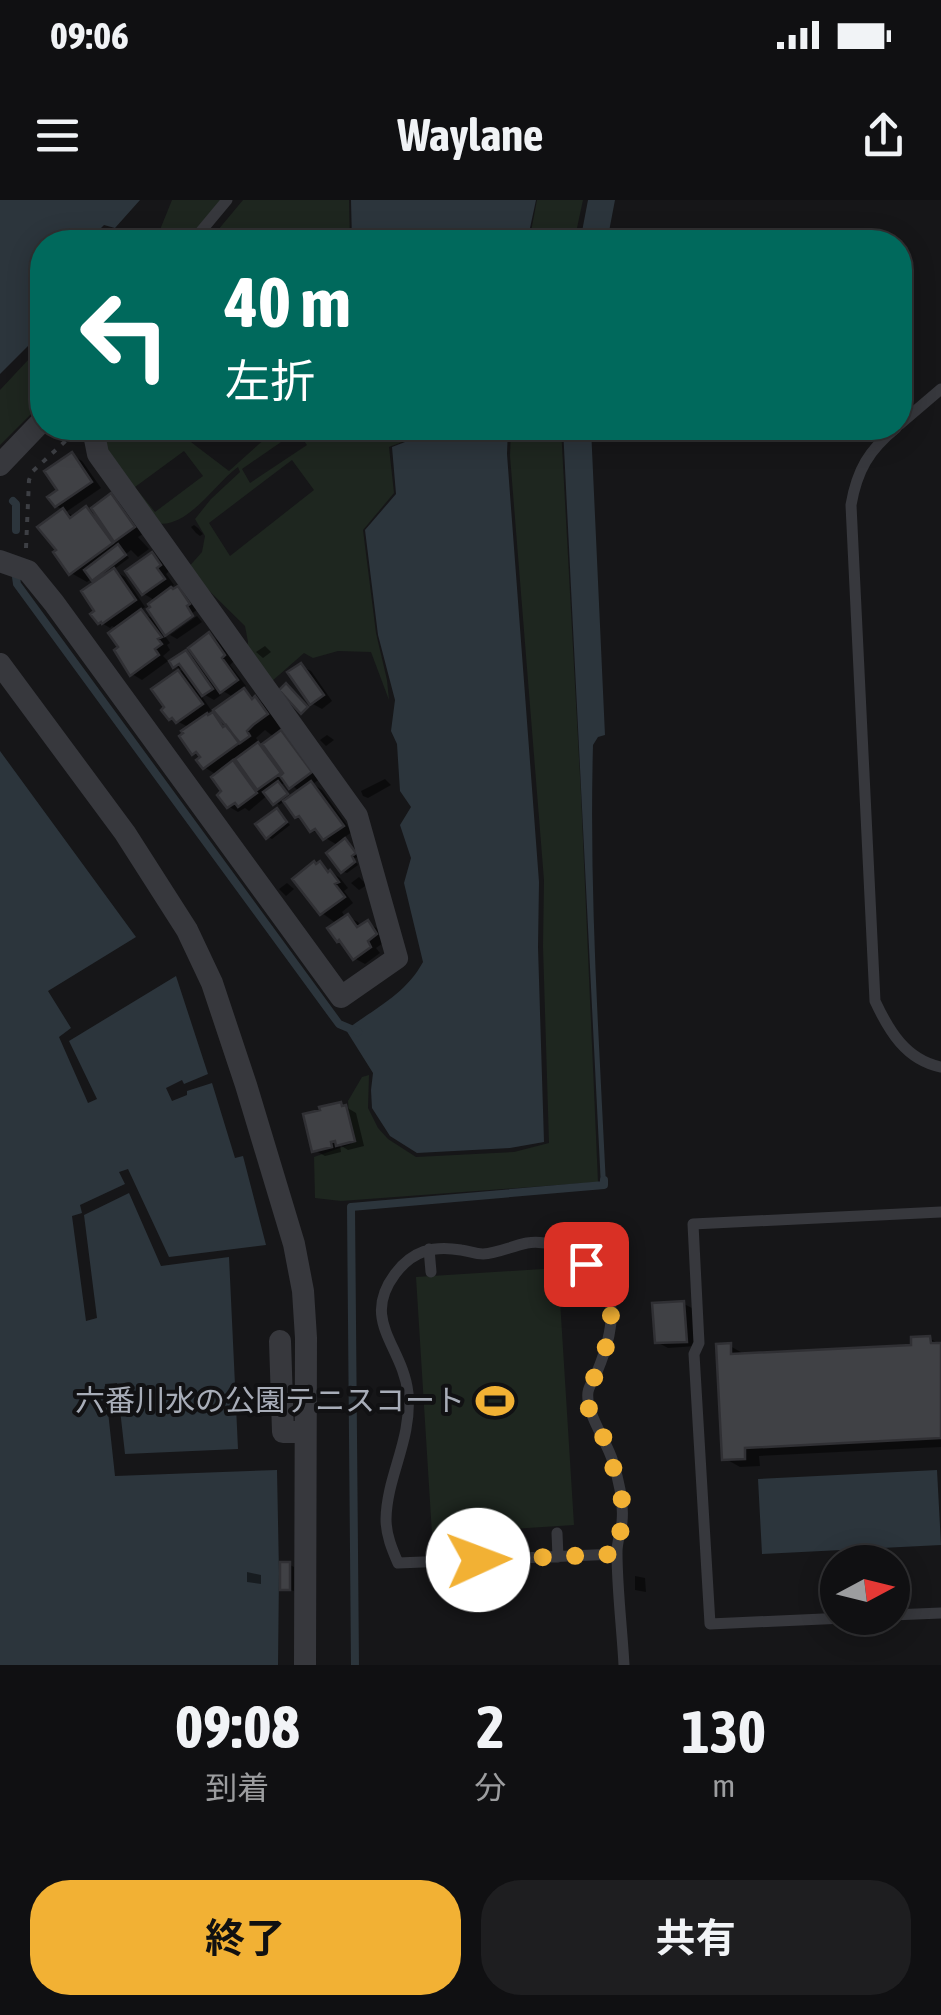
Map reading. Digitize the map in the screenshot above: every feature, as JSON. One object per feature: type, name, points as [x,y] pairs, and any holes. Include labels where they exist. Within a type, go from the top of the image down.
[{"type":"street","points":[[0,465],[30,434]]},
{"type":"street","points":[[0,561],[28,571],[54,603],[341,997],[397,958],[357,816],[98,454],[94,440]]},
{"type":"street","points":[[0,664],[125,833],[187,930],[212,983],[246,1085],[294,1244],[304,1307],[304,1665]]},
{"type":"street","points":[[280,1341],[283,1432],[305,1432]]},
{"type":"lane","points":[[202,230],[227,200]]},
{"type":"lane","points":[[912,414],[941,389]]},
{"type":"lane","points":[[880,440],[866,458],[855,482],[851,505],[875,1001],[887,1028],[910,1054],[941,1067]]},
{"type":"lane","points":[[820,1619],[710,1624],[694,1354],[699,1344],[693,1224],[941,1212]]},
{"type":"lane","points":[[617,1554],[398,1563],[386,1520],[392,1483],[414,1407],[380,1313],[382,1294],[406,1260],[418,1251],[461,1250],[477,1254],[530,1242],[552,1245],[586,1264],[601,1281],[611,1316],[608,1341],[588,1390],[588,1400],[589,1411],[607,1444],[622,1500],[617,1554],[624,1665]]},
{"type":"lane","points":[[429,1250],[430,1272]]},
{"type":"lane","points":[[574,1401],[588,1400]]},
{"type":"lane","points":[[557,1533],[558,1556]]},
{"type":"lane","points":[[910,1614],[941,1612]]},
{"type":"path","points":[[28,571],[29,480],[74,440]]},
{"type":"path","points":[[20,484],[29,488]]},
{"type":"shaded area","points":[[0,200],[140,200],[115,228],[104,225],[99,230],[30,230],[30,344],[0,374]]},
{"type":"shaded area","points":[[172,200],[221,200],[197,230],[160,230]]},
{"type":"shaded area","points":[[243,200],[349,200],[350,230],[218,230]]},
{"type":"shaded area","points":[[351,200],[536,200],[530,230],[352,230]]},
{"type":"shaded area","points":[[537,200],[583,200],[577,230],[531,230]]},
{"type":"shaded area","points":[[588,200],[615,200],[609,230],[582,230]]},
{"type":"shaded area","points":[[30,358],[30,415],[0,445],[0,390]]},
{"type":"shaded area","points":[[104,440],[188,440],[229,471],[264,440],[284,440],[242,469],[250,483],[307,445],[303,440],[401,440],[389,447],[394,493],[363,530],[389,700],[371,652],[338,651],[313,658],[304,653],[271,682],[246,652],[245,626],[187,569],[202,552],[205,536],[195,519],[240,472],[238,467],[190,513],[167,523],[156,523],[103,448]],"holes":[[[184,451],[203,476],[155,512],[135,487]],[[292,460],[314,490],[230,556],[209,523]]]},
{"type":"shaded area","points":[[508,440],[539,882],[544,1142],[510,1148],[417,1153],[390,1136],[372,1108],[373,1073],[346,1030],[398,992],[423,962],[404,883],[411,858],[400,825],[411,807],[400,791],[397,744],[391,731],[395,700],[378,635],[365,530],[396,494],[392,447],[405,442]]},
{"type":"shaded area","points":[[511,440],[562,440],[598,1182],[341,1201],[315,1198],[314,1157],[351,1144],[348,1101],[362,1077],[369,1075],[368,1108],[378,1128],[416,1157],[514,1152],[549,1143],[544,880]]},
{"type":"shaded area","points":[[564,440],[592,440],[605,735],[593,745],[592,800],[606,1185],[601,1187]]},
{"type":"shaded area","points":[[0,751],[136,937],[48,991],[71,1028],[59,1037],[88,1103],[97,1099],[69,1041],[176,976],[208,1074],[166,1088],[172,1101],[212,1083],[235,1158],[243,1156],[266,1245],[169,1257],[128,1169],[119,1172],[125,1184],[80,1205],[82,1213],[72,1216],[86,1321],[97,1318],[84,1215],[129,1193],[161,1266],[229,1257],[238,1449],[125,1454],[117,1383],[105,1384],[115,1476],[277,1470],[278,1665],[0,1665]]},
{"type":"shaded area","name":"六番川水の公園テニスコート","points":[[558,1268],[574,1525],[432,1534],[416,1277]]},
{"type":"shaded area","points":[[937,1470],[941,1545],[820,1545],[820,1551],[762,1554],[758,1479]]},
{"type":"building","points":[[72,452],[92,482],[55,507],[47,497],[57,490],[44,471]]},
{"type":"building","points":[[111,493],[135,527],[114,542],[91,508]]},
{"type":"building","points":[[86,506],[113,543],[69,575],[53,552],[56,550],[37,527],[63,508],[70,518]]},
{"type":"building","points":[[118,544],[126,555],[92,581],[84,570]]},
{"type":"building","points":[[152,552],[165,579],[142,595],[125,571]]},
{"type":"building","points":[[114,568],[136,600],[98,624],[81,591]]},
{"type":"building","points":[[178,586],[193,616],[165,636],[147,609],[148,604]]},
{"type":"building","points":[[141,609],[162,637],[158,639],[162,644],[155,649],[159,655],[130,676],[108,633]]},
{"type":"building","points":[[209,632],[238,680],[220,693],[188,648]]},
{"type":"building","points":[[186,650],[213,689],[202,696],[179,664],[173,668],[169,661]]},
{"type":"building","points":[[301,663],[324,695],[310,705],[287,672]]},
{"type":"building","points":[[178,670],[203,704],[176,723],[161,710],[164,707],[151,689]]},
{"type":"building","points":[[286,683],[308,707],[301,714],[279,690]]},
{"type":"building","points":[[244,688],[268,714],[247,731],[250,736],[240,743],[213,710]]},
{"type":"building","points":[[213,712],[239,743],[203,769],[196,760],[200,757],[196,752],[192,755],[179,736]]},
{"type":"building","points":[[281,730],[312,772],[289,789],[280,776],[283,773],[262,744]]},
{"type":"building","points":[[258,742],[281,773],[257,790],[235,759]]},
{"type":"building","points":[[233,760],[257,793],[238,807],[235,803],[227,808],[211,777]]},
{"type":"building","points":[[278,781],[288,794],[273,805],[263,792]]},
{"type":"building","points":[[311,781],[344,826],[323,840],[315,829],[310,832],[299,816],[295,818],[283,801]]},
{"type":"building","points":[[277,808],[287,822],[266,839],[255,824]]},
{"type":"building","points":[[345,838],[356,853],[352,856],[355,862],[341,873],[326,853]]},
{"type":"building","points":[[314,861],[330,870],[345,897],[320,915],[292,879]]},
{"type":"building","points":[[348,914],[357,927],[368,920],[377,934],[368,941],[371,947],[353,960],[327,928]]},
{"type":"building","points":[[341,1102],[346,1105],[355,1141],[336,1146],[335,1141],[331,1142],[332,1147],[312,1152],[303,1114]]},
{"type":"building","points":[[684,1301],[687,1342],[655,1343],[652,1303]]},
{"type":"building","points":[[930,1336],[931,1343],[941,1343],[941,1438],[745,1448],[745,1459],[722,1460],[716,1344],[731,1343],[731,1354],[911,1345],[911,1337]]},
{"type":"building","points":[[280,1562],[290,1562],[290,1590],[280,1590]]},
{"type":"waterway","points":[[13,501],[16,530]]},
{"type":"waterway","points":[[16,577],[17,584],[339,1024],[358,1032]]},
{"type":"waterway","points":[[355,1665],[351,1207],[604,1185],[604,1180]]},
{"type":"place","name":"六番川水の公園テニスコート","points":[[495,1401]]},
{"type":"route","points":[[478,1560],[617,1554],[622,1500],[607,1444],[589,1411],[588,1390],[608,1341],[611,1316],[601,1281],[586,1264]]}]
